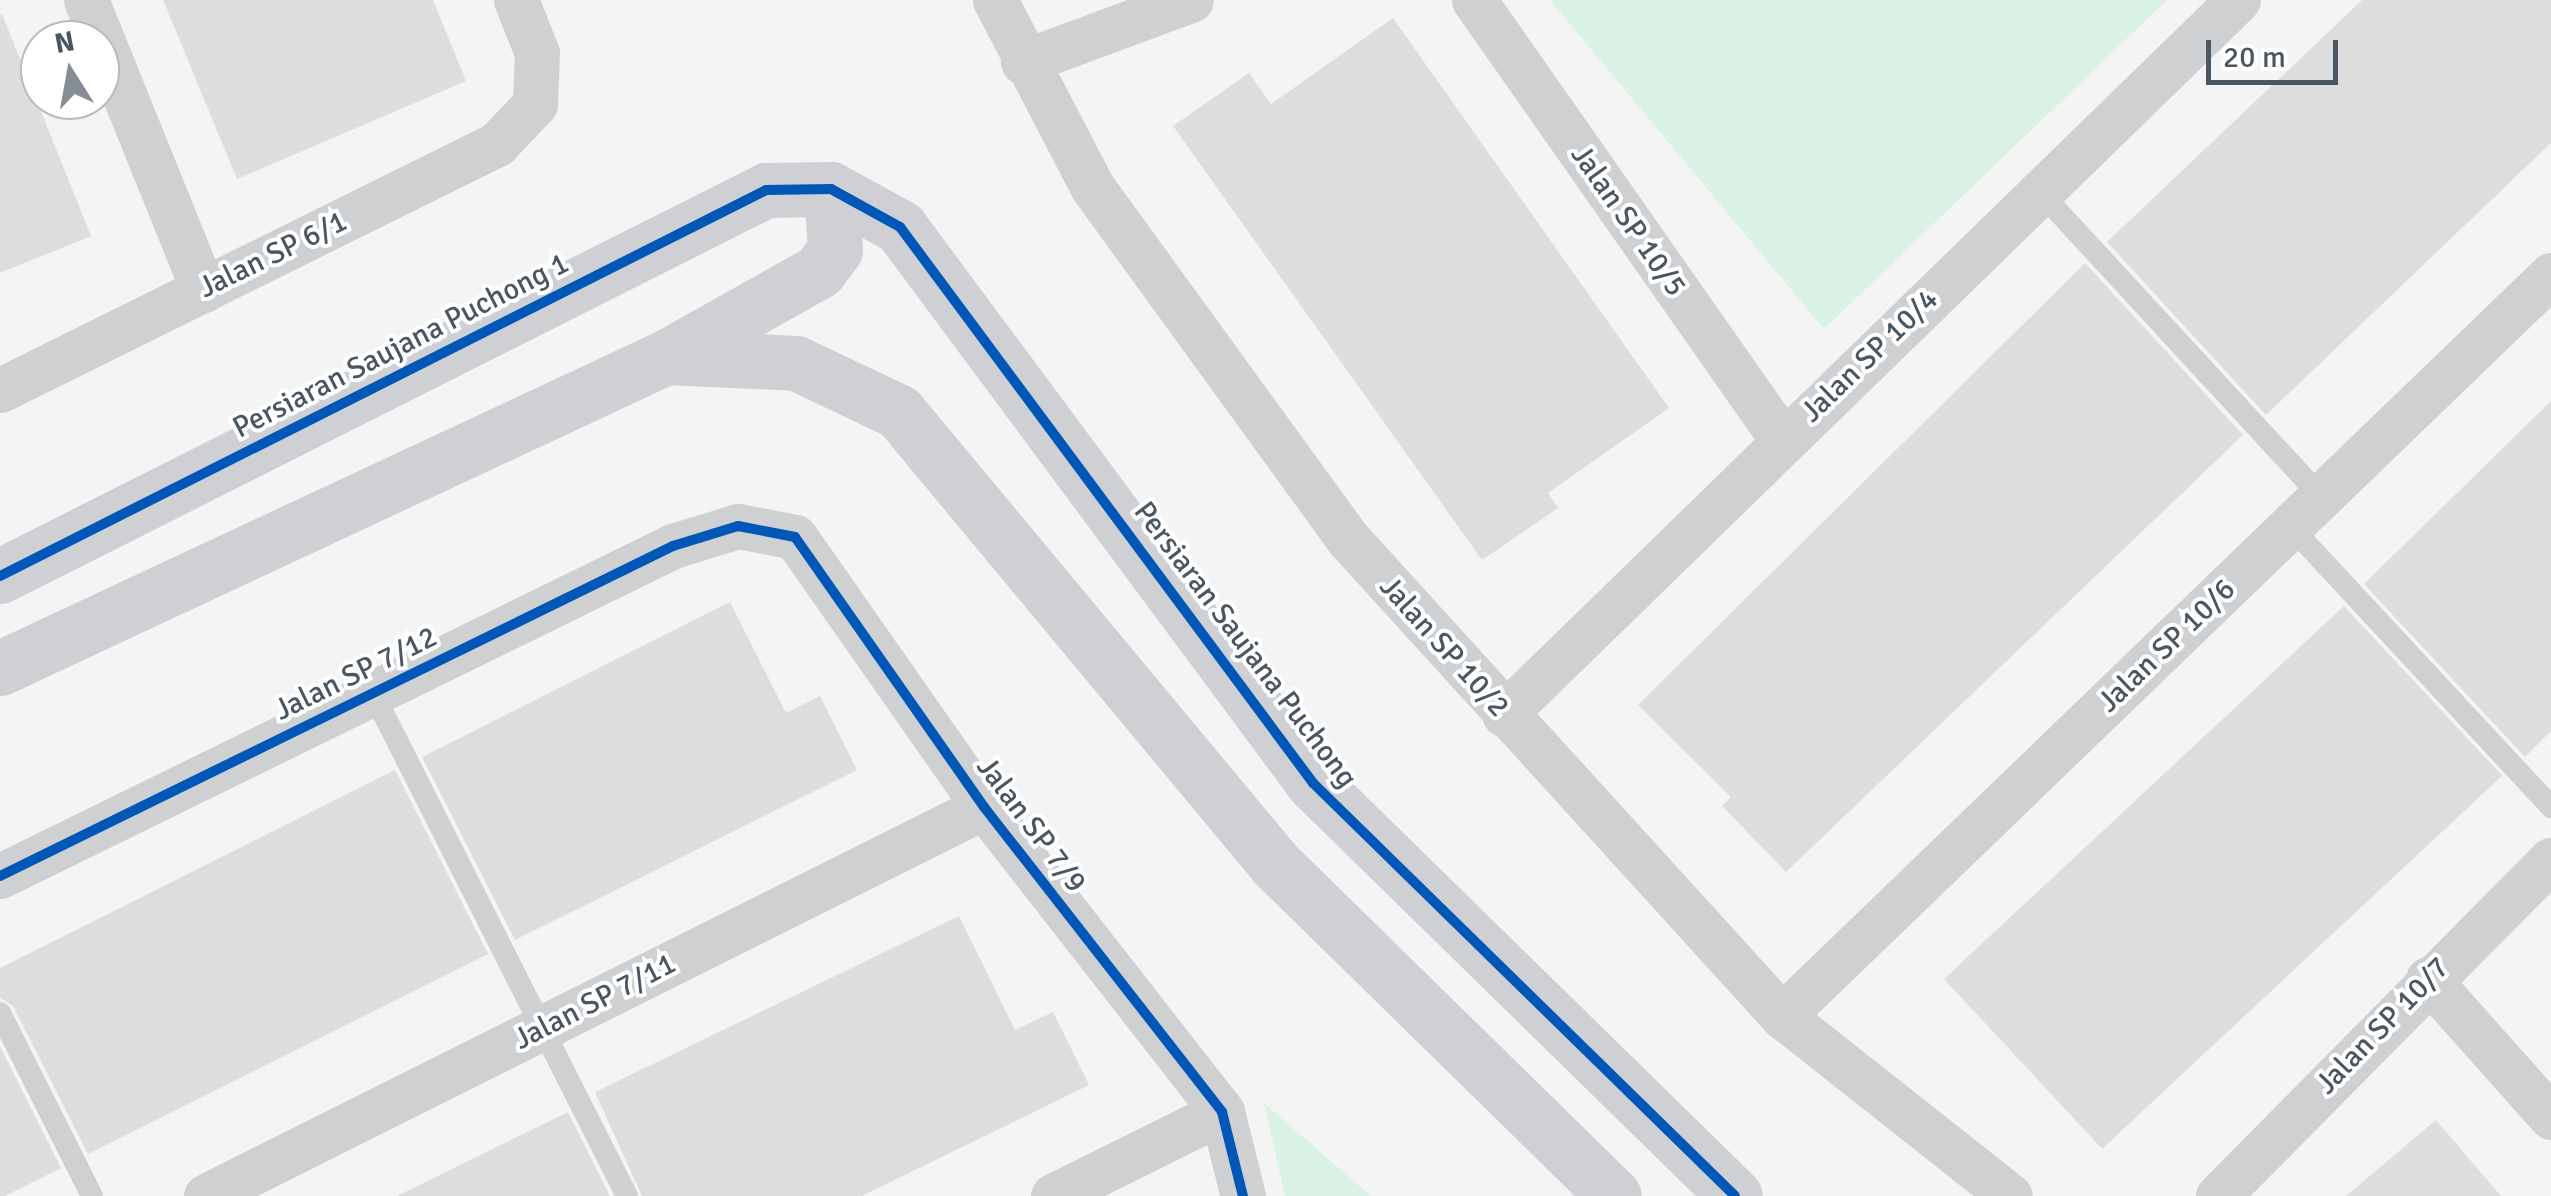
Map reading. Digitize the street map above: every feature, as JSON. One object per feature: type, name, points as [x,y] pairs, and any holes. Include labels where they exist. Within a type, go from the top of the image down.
[{"type":"street","points":[[86,0],[203,290]]},
{"type":"street","name":"Jalan SP 6/1","points":[[0,390],[496,144],[535,104],[537,53],[516,0]]},
{"type":"street","name":"Jalan SP 10/2","points":[[994,0],[1022,62],[1093,188],[1348,540],[1782,1016],[2010,1196]]},
{"type":"street","points":[[1022,62],[1191,0]]},
{"type":"street","name":"Jalan SP 10/5","points":[[1474,0],[1782,441]]},
{"type":"street","name":"Jalan SP 10/4","points":[[1504,714],[2238,0]]},
{"type":"street","points":[[0,668],[666,357],[819,271],[835,250],[831,189]]},
{"type":"street","name":"Persiaran Saujana Puchong 1","points":[[0,576],[766,190],[831,189]]},
{"type":"street","name":"Persiaran Saujana Puchong","points":[[831,189],[900,226],[1313,783],[1734,1196]]},
{"type":"street","name":"Jalan SP 10/6","points":[[1782,1016],[2551,275]]},
{"type":"street","points":[[666,357],[796,363],[899,412],[1275,864],[1614,1196]]},
{"type":"street","name":"Jalan SP 7/12","points":[[0,876],[672,546],[738,526]]},
{"type":"street","name":"Jalan SP 7/9","points":[[738,526],[795,536],[984,808],[1222,1112],[1244,1196]]},
{"type":"street","name":"Jalan SP 7/11","points":[[206,1196],[984,808]]},
{"type":"street","name":"Jalan SP 10/7","points":[[2218,1196],[2428,979],[2551,860]]},
{"type":"street","points":[[2428,979],[2551,1117]]},
{"type":"street","points":[[1053,1196],[1222,1112]]},
{"type":"lane","points":[[2040,192],[2551,807]]},
{"type":"lane","points":[[373,693],[627,1196]]},
{"type":"lane","points":[[0,1014],[92,1196]]},
{"type":"green space","points":[[1550,0],[2167,0],[1824,329]]},
{"type":"green space","points":[[1264,1103],[1371,1196],[1285,1196]]},
{"type":"building","points":[[163,0],[433,0],[466,81],[237,179]]},
{"type":"building","points":[[2362,0],[2551,0],[2551,143],[2266,415],[2107,242]]},
{"type":"building","points":[[0,15],[20,59],[20,120],[44,120],[91,236],[0,273]]},
{"type":"building","points":[[1393,18],[1669,408],[1548,493],[1558,508],[1482,560],[1173,126],[1249,73],[1271,104]]},
{"type":"building","points":[[2085,263],[2243,435],[1786,872],[1722,806],[1731,797],[1638,705]]},
{"type":"building","points":[[2551,401],[2551,731],[2525,757],[2364,584]]},
{"type":"building","points":[[730,602],[786,713],[820,696],[857,770],[515,940],[422,757]]},
{"type":"building","points":[[2344,606],[2502,776],[2102,1149],[1944,979]]},
{"type":"building","points":[[395,770],[488,954],[88,1154],[13,1006],[0,998],[0,968]]},
{"type":"building","points":[[959,916],[1015,1030],[1053,1012],[1089,1085],[862,1196],[642,1196],[595,1092]]},
{"type":"building","points":[[0,1046],[61,1168],[5,1196],[0,1196]]},
{"type":"building","points":[[568,1112],[610,1196],[397,1196]]},
{"type":"building","points":[[2436,1120],[2501,1196],[2346,1196]]},
{"type":"cycle path","points":[[0,576],[766,190],[831,189],[900,227],[1313,783],[1735,1196]]},
{"type":"cycle path","points":[[0,876],[673,546],[738,526],[795,537],[984,807],[1222,1112],[1243,1196]]}]
